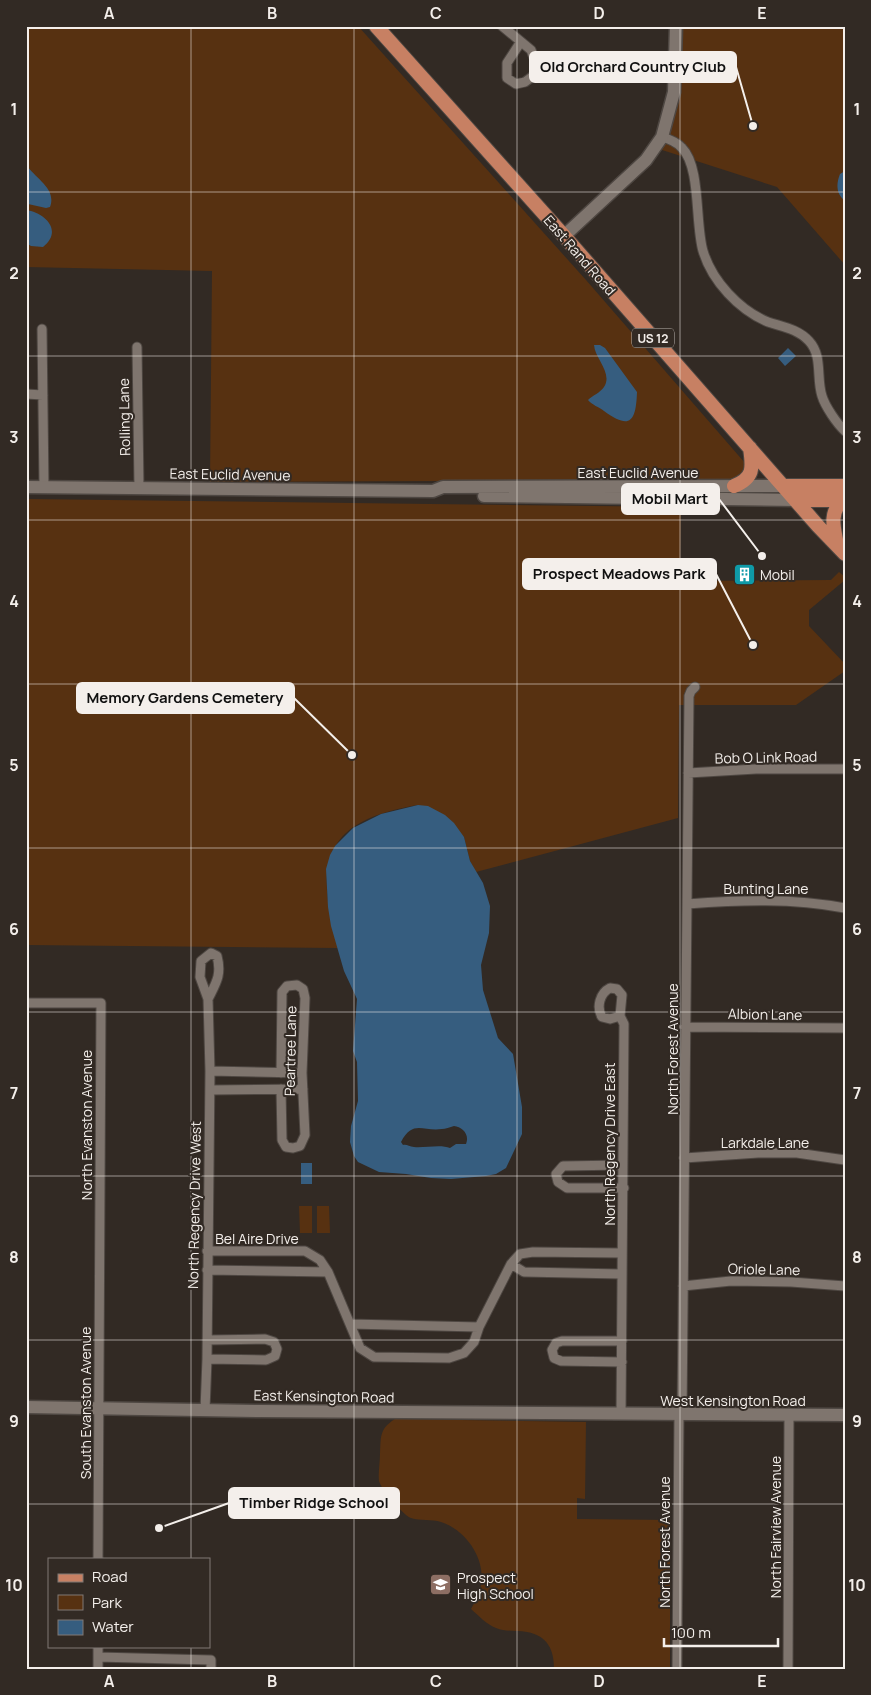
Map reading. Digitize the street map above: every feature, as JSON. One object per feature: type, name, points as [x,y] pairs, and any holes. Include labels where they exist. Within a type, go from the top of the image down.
[{"type":"main road","name":"East Rand Road","points":[[376,26],[564,236],[783,486]]},
{"type":"main road","points":[[564,236],[646,160],[662,137],[674,92],[676,26]]},
{"type":"main road","points":[[734,486],[743,482],[752,470],[750,448]]},
{"type":"main road","points":[[783,486],[845,486]]},
{"type":"main road","name":"East Euclid Avenue","points":[[26,487],[433,491],[443,487],[783,486]]},
{"type":"main road","name":"US 12","points":[[783,486],[841,550]]},
{"type":"main road","name":"East Euclid Avenue","points":[[433,491],[440,495],[796,500]]},
{"type":"main road","points":[[796,500],[843,500]]},
{"type":"main road","points":[[841,550],[832,520],[834,512],[843,500]]},
{"type":"main road","name":"East Kensington Road","points":[[26,1408],[621,1414]]},
{"type":"main road","name":"West Kensington Road","points":[[621,1414],[845,1415]]},
{"type":"street","points":[[502,26],[520,43],[531,50],[535,60],[537,73],[525,82],[516,84],[507,78],[507,62],[520,43]]},
{"type":"street","points":[[662,137],[673,141],[690,158],[698,224],[703,251],[710,268],[723,287],[741,306],[767,321],[796,331],[810,342],[818,363],[822,396],[845,431]]},
{"type":"street","points":[[42,329],[44,487]]},
{"type":"street","name":"Rolling Lane","points":[[137,347],[139,488]]},
{"type":"street","points":[[26,394],[43,395]]},
{"type":"street","name":"North Forest Avenue","points":[[677,1669],[689,696],[695,687]]},
{"type":"street","name":"Bob O Link Road","points":[[688,773],[756,769],[845,769]]},
{"type":"street","name":"Bunting Lane","points":[[686,904],[775,900],[814,902],[845,908]]},
{"type":"street","name":"Peartree Lane","points":[[281,1090],[282,1140],[286,1147],[294,1148],[300,1146],[305,1135],[302,1073],[305,998],[303,989],[297,985],[287,986],[282,992],[282,1073]]},
{"type":"street","name":"North Regency Drive West","points":[[205,1410],[210,1090],[208,1000]]},
{"type":"street","name":"North Evanston Avenue","points":[[26,1003],[101,1003],[100,1247]]},
{"type":"street","name":"North Regency Drive East","points":[[620,1016],[624,1024],[621,1414]]},
{"type":"street","name":"Albion Lane","points":[[686,1026],[845,1028]]},
{"type":"street","points":[[210,1071],[302,1073]]},
{"type":"street","points":[[210,1090],[303,1089]]},
{"type":"street","name":"Larkdale Lane","points":[[684,1158],[758,1153],[797,1153],[845,1160]]},
{"type":"street","points":[[622,1165],[563,1166],[556,1174],[558,1182],[567,1188],[624,1188]]},
{"type":"street","name":"South Evanston Avenue","points":[[98,1558],[100,1247]]},
{"type":"street","name":"Bel Aire Drive","points":[[207,1251],[305,1251],[320,1260],[328,1272],[360,1348],[374,1357],[449,1358],[464,1353],[474,1342],[479,1327],[511,1264]]},
{"type":"street","points":[[621,1274],[524,1272],[511,1264],[520,1254],[532,1252],[622,1253]]},
{"type":"street","points":[[207,1270],[328,1272]]},
{"type":"street","name":"Oriole Lane","points":[[683,1286],[731,1281],[791,1282],[845,1286]]},
{"type":"street","points":[[350,1324],[479,1327]]},
{"type":"street","points":[[207,1340],[265,1340],[274,1342],[277,1349],[275,1356],[266,1360],[207,1359]]},
{"type":"street","points":[[622,1342],[562,1341],[556,1343],[552,1350],[554,1358],[562,1361],[622,1362]]},
{"type":"street","name":"North Fairview Avenue","points":[[788,1669],[789,1415]]},
{"type":"street","points":[[98,1648],[98,1669]]},
{"type":"street","points":[[98,1657],[211,1664]]},
{"type":"green space","points":[[26,26],[358,26],[586,280],[745,463],[743,474],[737,480],[210,482],[212,271],[26,267]]},
{"type":"green space","points":[[682,26],[845,26],[845,265],[777,187],[659,149],[678,106]]},
{"type":"green space","points":[[26,499],[681,507],[680,581],[831,580],[839,572],[845,577],[845,580],[809,610],[809,626],[845,664],[845,671],[796,705],[679,705],[678,818],[476,872],[470,861],[464,837],[418,805],[386,812],[362,822],[345,834],[333,850],[328,869],[327,891],[338,948],[26,945]]},
{"type":"green space","points":[[299,1206],[312,1206],[312,1233],[300,1233]]},
{"type":"green space","points":[[317,1206],[329,1206],[330,1233],[317,1233]]},
{"type":"green space","points":[[395,1419],[586,1422],[585,1499],[577,1498],[577,1519],[670,1520],[670,1669],[554,1669],[553,1656],[545,1640],[527,1632],[493,1627],[471,1609],[479,1592],[482,1575],[477,1556],[472,1547],[466,1539],[450,1526],[437,1521],[415,1519],[407,1516],[388,1495],[379,1481],[383,1430]]},
{"type":"water","points":[[26,164],[48,189],[51,200],[50,207],[46,208],[28,204],[26,201]]},
{"type":"water","points":[[845,171],[845,201],[838,192],[837,185],[840,174]]},
{"type":"water","points":[[26,210],[40,215],[52,229],[49,241],[43,247],[31,246],[26,243]]},
{"type":"water","points":[[594,345],[600,345],[605,348],[637,392],[635,410],[630,420],[620,420],[613,417],[588,400],[604,387],[606,382],[605,371],[597,356]]},
{"type":"water","points":[[788,348],[796,356],[785,366],[778,358]]},
{"type":"water","points":[[418,805],[428,806],[445,815],[454,823],[464,837],[470,861],[483,883],[490,906],[489,933],[481,965],[483,990],[498,1038],[513,1054],[522,1107],[522,1134],[506,1168],[496,1174],[451,1179],[379,1172],[358,1162],[354,1156],[350,1142],[351,1126],[358,1101],[357,1062],[353,1051],[357,999],[344,971],[331,926],[326,869],[335,846],[353,828],[381,814]],"holes":[[[457,1127],[466,1134],[466,1144],[456,1144],[450,1148],[442,1146],[412,1147],[403,1145],[401,1142],[405,1135],[414,1129]]]},
{"type":"water","points":[[301,1163],[312,1163],[312,1184],[301,1184]]},
{"type":"place","name":"Old Orchard Country Club","points":[[753,126]]},
{"type":"place","name":"Mobil Mart","points":[[762,556]]},
{"type":"place","name":"Mobil","points":[[744,574]]},
{"type":"place","name":"Prospect Meadows Park","points":[[753,645]]},
{"type":"place","name":"Memory Gardens Cemetery","points":[[352,755]]},
{"type":"place","name":"Timber Ridge School","points":[[159,1528]]},
{"type":"place","name":"Prospect High School","points":[[441,1585]]}]
